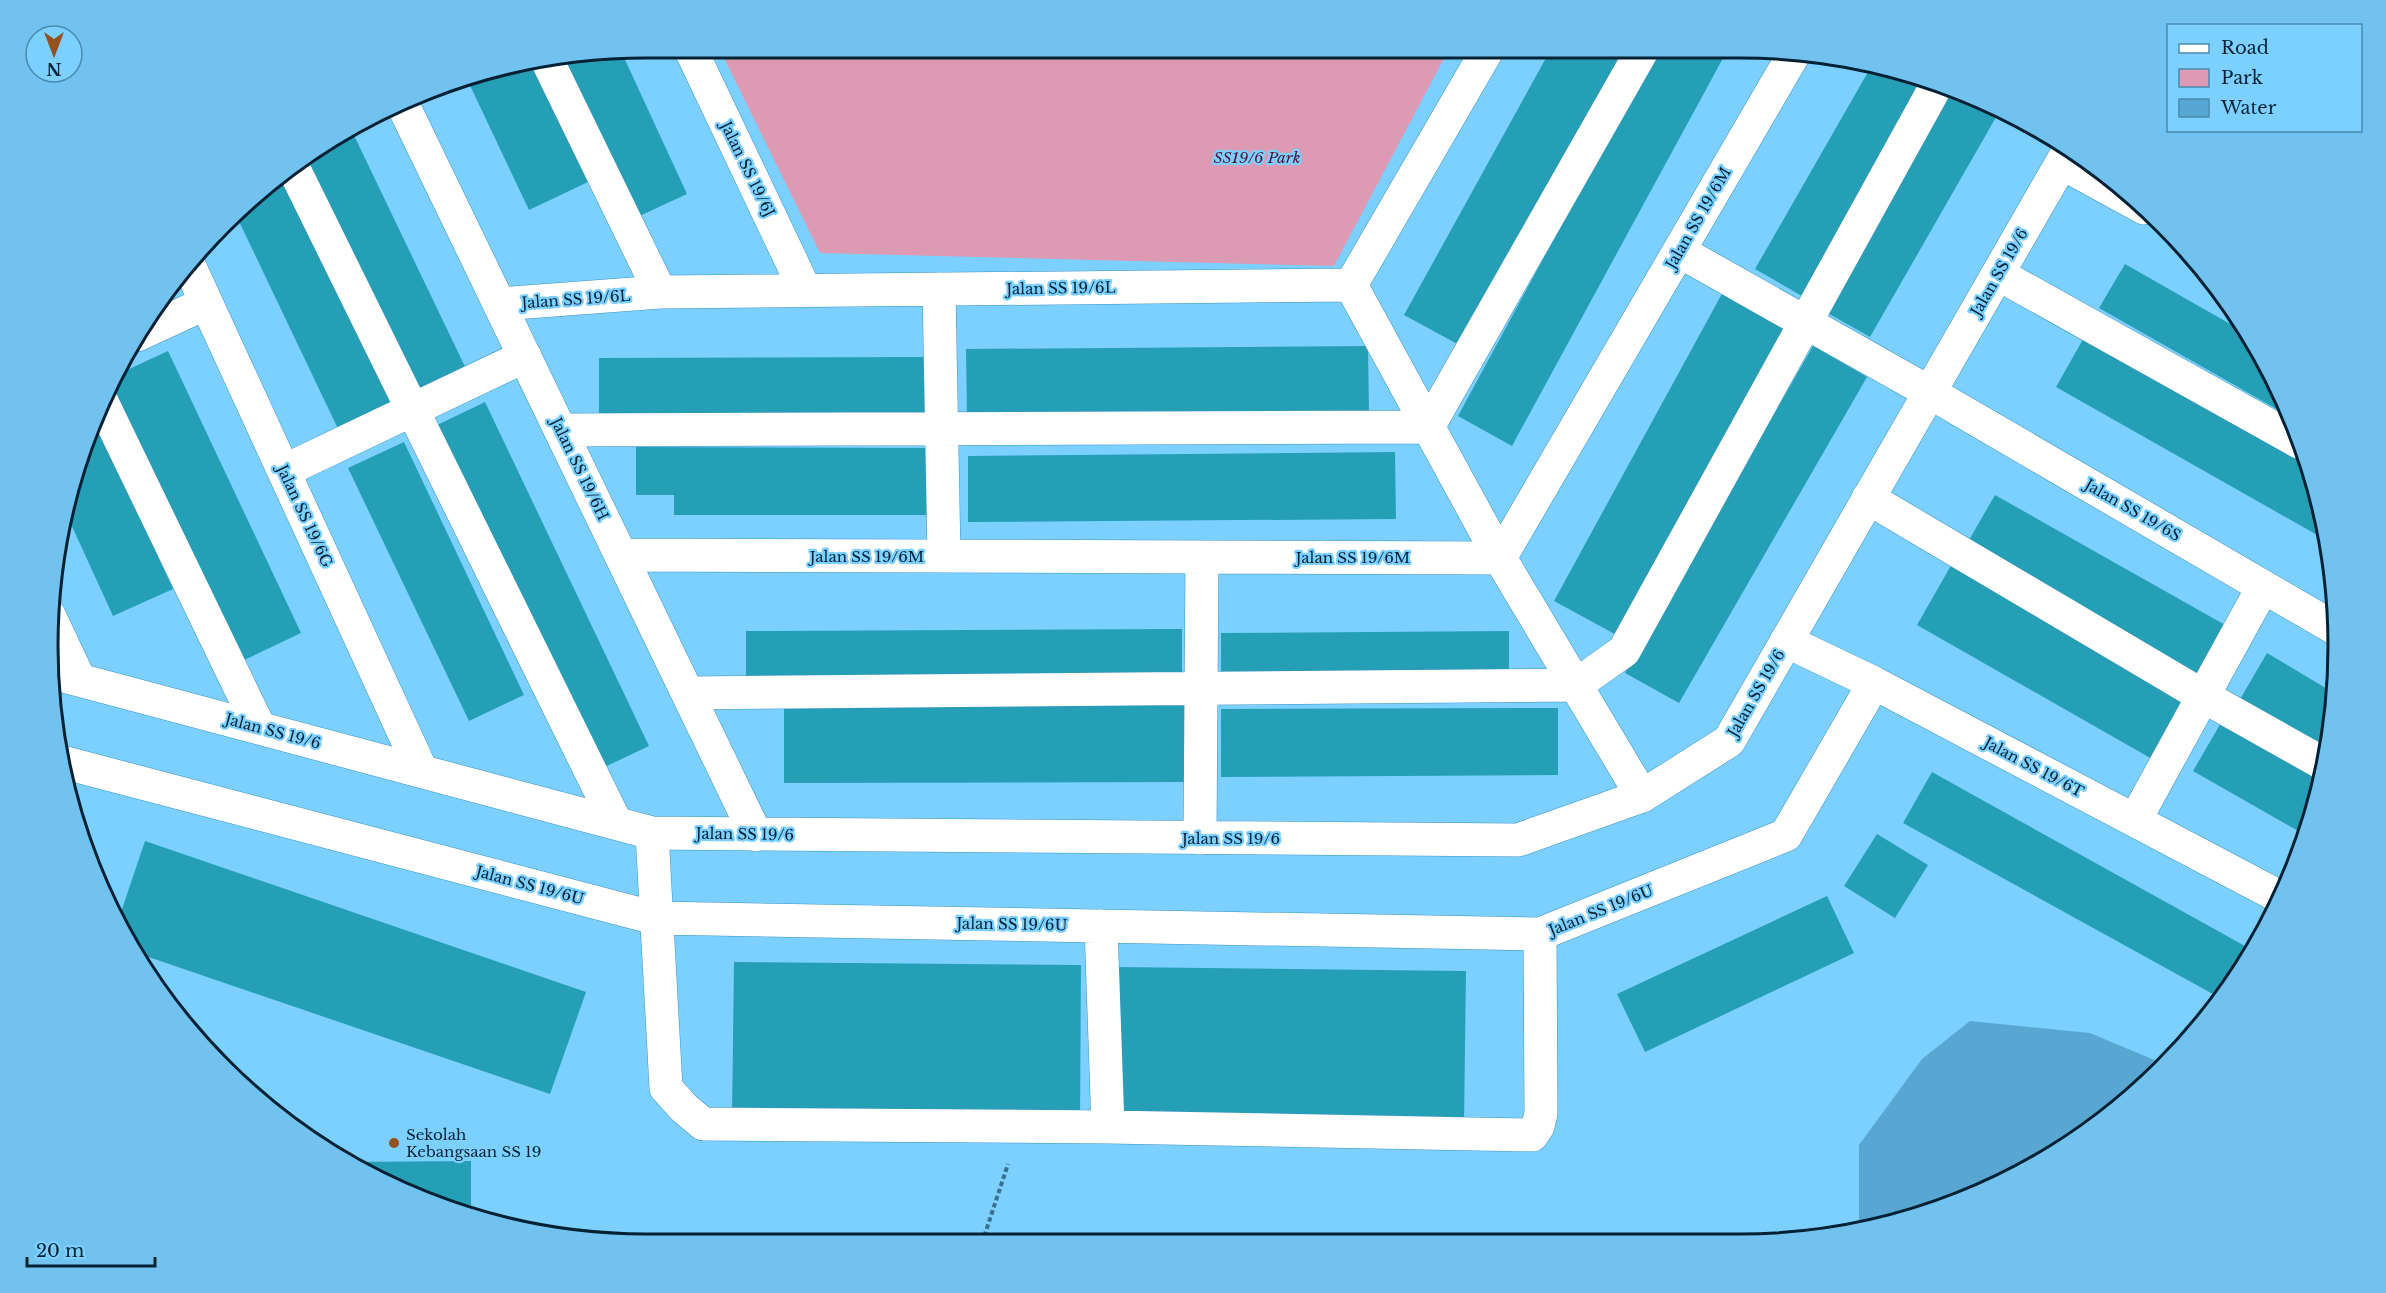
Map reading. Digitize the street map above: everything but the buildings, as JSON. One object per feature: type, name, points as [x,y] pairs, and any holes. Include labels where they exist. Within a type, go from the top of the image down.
[{"type":"street","name":"Jalan SS 19/6J","points":[[695,58],[806,290]]},
{"type":"street","points":[[1483,58],[1351,285],[1500,558],[1642,796]]},
{"type":"street","points":[[1428,427],[1638,58]]},
{"type":"street","name":"Jalan SS 19/6M","points":[[621,555],[1500,558],[1789,61]]},
{"type":"street","points":[[550,67],[660,292]]},
{"type":"street","points":[[688,693],[1576,685],[1624,651],[1933,91]]},
{"type":"street","name":"Jalan SS 19/6H","points":[[405,110],[756,835]]},
{"type":"street","name":"Jalan SS 19/6","points":[[64,676],[652,833],[1518,840],[1642,796],[1729,741],[2065,157]]},
{"type":"street","points":[[297,175],[616,823]]},
{"type":"street","name":"Jalan SS 19/6S","points":[[1679,251],[1929,392],[2327,624]]},
{"type":"street","name":"Jalan SS 19/6G","points":[[193,273],[421,770]]},
{"type":"street","points":[[1998,274],[2288,436]]},
{"type":"street","name":"Jalan SS 19/6L","points":[[500,304],[660,292],[1351,285]]},
{"type":"street","points":[[939,289],[944,556]]},
{"type":"street","points":[[153,328],[206,303]]},
{"type":"street","points":[[284,471],[525,356]]},
{"type":"street","points":[[107,412],[259,727]]},
{"type":"street","points":[[561,430],[1428,427]]},
{"type":"street","points":[[1868,498],[2203,696],[2316,760]]},
{"type":"street","points":[[1200,838],[1202,557]]},
{"type":"street","points":[[2134,820],[2264,587]]},
{"type":"street","name":"Jalan SS 19/6T","points":[[1786,641],[1875,683],[2273,893]]},
{"type":"street","points":[[58,653],[64,676]]},
{"type":"street","name":"Jalan SS 19/6U","points":[[71,764],[655,918],[1540,934],[1786,835],[1875,683]]},
{"type":"street","points":[[652,833],[666,1088],[703,1124],[1108,1127],[1532,1135],[1538,1126],[1541,1113],[1540,934]]},
{"type":"street","points":[[1101,926],[1108,1127]]},
{"type":"path","points":[[985,1234],[1020,1126]]},
{"type":"green space","name":"SS19/6 Park","points":[[724,58],[1444,58],[1334,266],[820,253]]},
{"type":"water","points":[[1970,1021],[2090,1033],[2156,1061],[2127,1089],[2097,1113],[2034,1156],[1965,1190],[1929,1203],[1859,1222],[1859,1145],[1922,1059]]},
{"type":"place","name":"Sekolah Kebangsaan SS 19","points":[[394,1143]]}]
